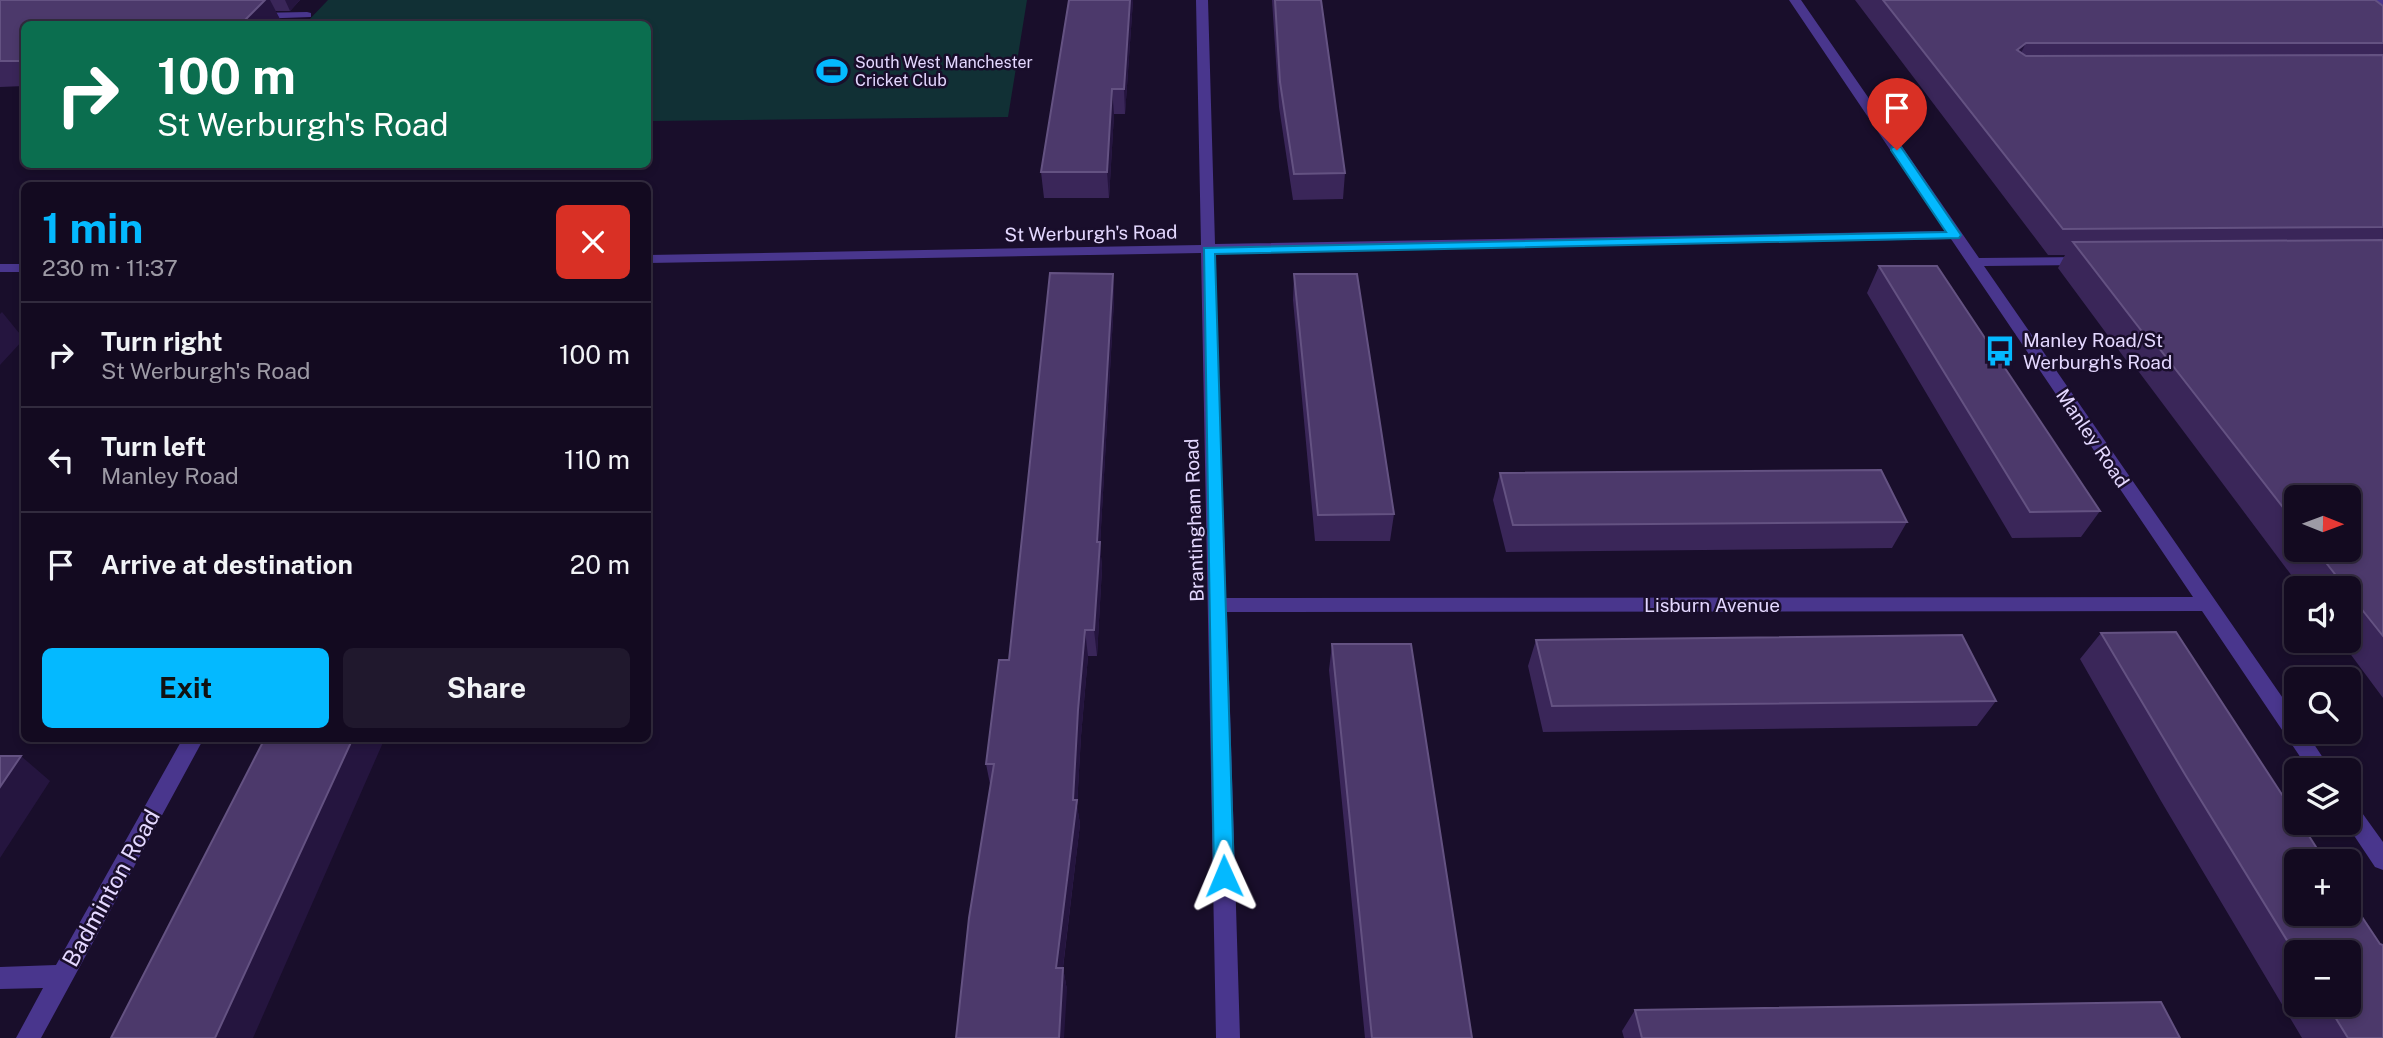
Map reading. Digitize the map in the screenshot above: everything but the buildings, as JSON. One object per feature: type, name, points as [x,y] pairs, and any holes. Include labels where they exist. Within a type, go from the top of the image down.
[{"type":"street","name":"Brantingham Road","points":[[1202,0],[1228,1038]]},
{"type":"street","name":"Manley Road","points":[[1795,0],[2313,758]]},
{"type":"street","points":[[2377,0],[2383,4]]},
{"type":"street","points":[[237,16],[307,15]]},
{"type":"street","name":"St Werburgh's Road","points":[[651,259],[1955,235]]},
{"type":"street","points":[[1973,262],[2107,261]]},
{"type":"street","points":[[0,268],[21,268]]},
{"type":"street","name":"Lisburn Avenue","points":[[1217,605],[2206,604]]},
{"type":"street","name":"Badminton Road","points":[[28,1038],[192,742]]},
{"type":"street","points":[[2361,829],[2383,860]]},
{"type":"street","points":[[0,978],[62,976]]},
{"type":"green space","name":"South West Manchester Cricket Club","points":[[328,0],[1027,0],[1008,117],[651,121],[651,21],[308,21]]},
{"type":"place","name":"South West Manchester Cricket Club","points":[[832,71]]},
{"type":"place","name":"Manley Road/St Werburgh's Road","points":[[2000,351]]},
{"type":"route","points":[[1224,876],[1208,250],[1955,235],[1897,150]]}]
